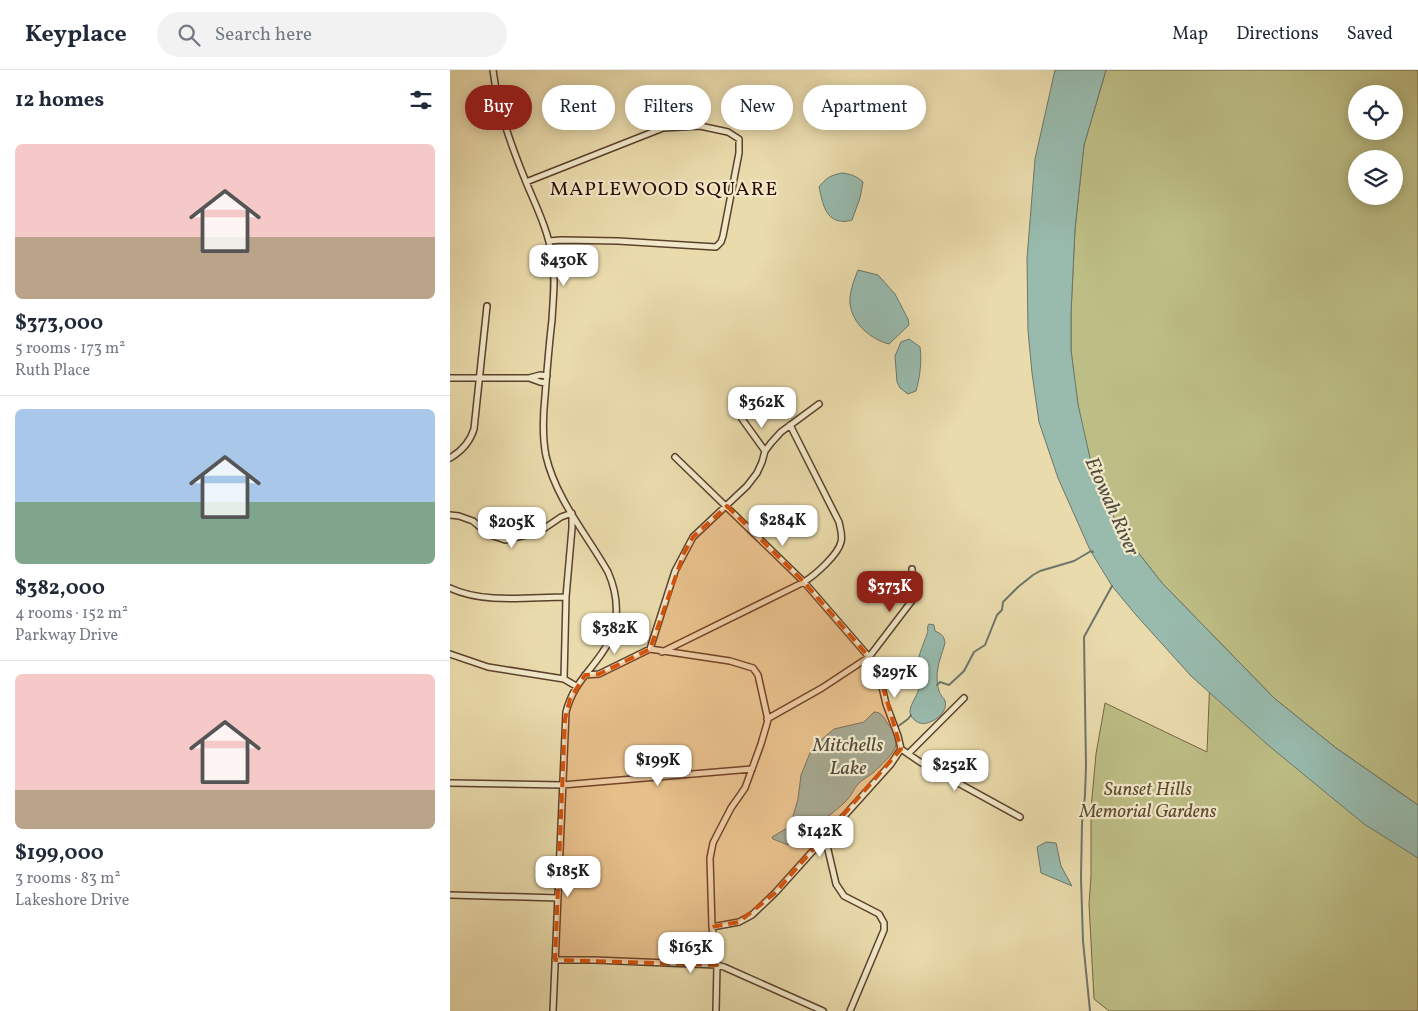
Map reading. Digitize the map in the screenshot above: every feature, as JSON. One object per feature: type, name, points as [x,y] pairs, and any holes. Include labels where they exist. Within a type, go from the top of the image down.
[{"type":"street","points":[[493,70],[497,99],[503,121],[549,241],[554,266],[543,429],[545,450],[557,487],[608,572],[614,586],[616,598],[616,620],[610,639],[602,654],[576,686],[566,712],[553,1011]]},
{"type":"street","points":[[526,182],[663,128],[700,126],[728,132],[739,139],[739,153],[723,236],[721,242],[716,246],[618,241],[549,241]]},
{"type":"street","points":[[450,458],[469,441],[474,428],[487,306]]},
{"type":"street","points":[[450,378],[529,378],[540,375],[547,376]]},
{"type":"street","points":[[529,378],[546,383]]},
{"type":"street","points":[[650,649],[673,578],[684,552],[693,537],[752,480],[771,442],[781,432],[819,404]]},
{"type":"street","points":[[742,418],[765,451]]},
{"type":"street","points":[[662,652],[804,582],[812,577],[837,550],[842,534],[839,522],[790,426]]},
{"type":"street","points":[[675,458],[804,582],[869,657],[878,670],[886,704],[901,749],[920,762],[1020,817]]},
{"type":"street","points":[[450,515],[459,516],[473,522],[488,534],[506,540],[540,532],[572,513]]},
{"type":"street","points":[[564,679],[566,597],[572,513]]},
{"type":"street","points":[[768,719],[822,688],[869,657],[914,598],[912,569]]},
{"type":"street","points":[[450,588],[460,593],[498,598],[566,597]]},
{"type":"street","points":[[584,675],[599,674],[650,649],[730,661],[753,668],[758,675],[768,719],[745,788],[713,843],[710,858],[712,927],[717,965],[716,1011]]},
{"type":"street","points":[[450,654],[488,668],[564,679],[576,686]]},
{"type":"street","points":[[908,754],[964,698]]},
{"type":"street","points":[[712,927],[739,922],[752,915],[775,893],[891,764],[901,749]]},
{"type":"street","points":[[450,783],[562,785],[752,769]]},
{"type":"street","points":[[825,837],[836,884],[844,896],[879,914],[884,923],[884,930],[850,1011]]},
{"type":"street","points":[[450,894],[558,898]]},
{"type":"street","points":[[555,960],[717,965],[823,1011]]},
{"type":"highlighted area","points":[[727,506],[804,582],[869,657],[878,670],[901,749],[775,893],[739,922],[712,927],[717,965],[555,960],[565,719],[570,699],[585,675],[599,674],[650,649],[684,553],[693,537]]},
{"type":"green space","points":[[1106,70],[1418,70],[1418,805],[1336,748],[1274,698],[1162,583],[1130,542],[1108,508],[1090,458],[1081,424],[1075,385],[1071,350],[1071,313],[1075,229],[1084,145]]},
{"type":"green space","name":"Sunset Hills Memorial Gardens","points":[[1210,677],[1418,840],[1418,1011],[1109,1011],[1094,999],[1089,904],[1091,809],[1096,754],[1105,703],[1207,752]]},
{"type":"water","points":[[1055,70],[1106,70],[1084,145],[1075,229],[1071,350],[1078,404],[1090,458],[1108,508],[1126,537],[1162,583],[1274,698],[1336,748],[1418,805],[1418,858],[1364,824],[1268,745],[1191,676],[1112,586],[1090,550],[1058,478],[1039,422],[1028,331],[1027,258],[1035,159]]},
{"type":"water","points":[[842,173],[858,178],[863,182],[860,198],[852,220],[841,221],[830,217],[823,203],[819,187],[829,177]]},
{"type":"water","points":[[858,270],[878,275],[895,294],[908,319],[909,325],[889,344],[876,339],[864,330],[852,312],[850,295]]},
{"type":"water","points":[[909,339],[920,347],[921,358],[920,375],[916,391],[908,394],[900,388],[897,382],[895,356],[901,342]]},
{"type":"water","points":[[929,624],[934,625],[935,631],[942,635],[945,640],[939,664],[937,684],[944,700],[945,708],[937,718],[923,724],[917,722],[912,717],[910,709],[918,691],[918,663]]},
{"type":"water","name":"Mitchells Lake","points":[[874,712],[883,716],[896,739],[895,748],[890,755],[874,772],[858,784],[849,798],[837,810],[825,819],[799,832],[788,845],[773,839],[772,837],[789,827],[791,823],[798,799],[801,775],[814,746],[834,729],[864,722]]},
{"type":"water","points":[[1046,842],[1056,843],[1061,866],[1072,886],[1041,873],[1037,847]]},
{"type":"waterway","points":[[937,685],[940,682],[949,685],[964,671],[974,652],[985,645],[997,615],[1002,610],[1003,602],[1018,587],[1040,571],[1074,561],[1091,551],[1093,552]]},
{"type":"waterway","points":[[1090,1011],[1083,941],[1081,878],[1086,766],[1084,637],[1112,586]]},
{"type":"waterway","points":[[893,730],[911,715]]},
{"type":"district","name":"MAPLEWOOD SQUARE","points":[[664,188]]},
{"type":"water label","name":"Etowah River","points":[[1113,506]]}]
